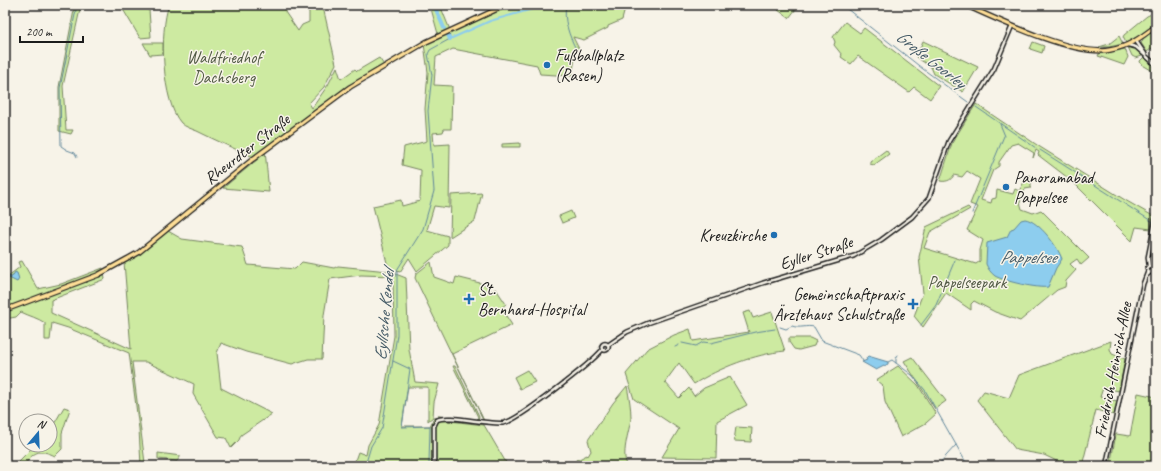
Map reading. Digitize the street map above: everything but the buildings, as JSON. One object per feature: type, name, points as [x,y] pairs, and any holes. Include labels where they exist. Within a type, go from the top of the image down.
[{"type":"main road","name":"Rheurdter Straße","points":[[5,310],[103,273],[138,253],[253,159],[338,95],[426,42],[506,5]]},
{"type":"main road","points":[[965,5],[1012,26],[1066,45],[1089,51],[1110,50],[1127,45],[1143,36],[1156,26]]},
{"type":"main road","name":"Eyller Straße","points":[[608,345],[627,332],[656,320],[763,282],[854,256],[881,240],[912,217],[929,198],[949,141],[994,69],[1012,26]]},
{"type":"main road","points":[[1139,47],[1143,36]]},
{"type":"main road","points":[[1136,40],[1139,47],[1156,65]]},
{"type":"main road","points":[[1127,45],[1139,47]]},
{"type":"main road","points":[[1149,272],[1147,268],[1149,266],[1148,257],[1156,217]]},
{"type":"main road","points":[[1149,266],[1153,269],[1149,272]]},
{"type":"main road","name":"Friedrich-Heinrich-Allee","points":[[1106,466],[1144,278],[1149,272]]},
{"type":"main road","points":[[602,350],[602,345],[608,345]]},
{"type":"main road","points":[[434,466],[434,426],[437,420],[444,418],[489,423],[511,421],[584,367],[602,350],[607,349],[608,345]]},
{"type":"green space","points":[[75,5],[81,5],[63,86],[66,130],[73,130],[71,134],[59,131],[59,87]]},
{"type":"green space","name":"Waldfriedhof Dachsberg","points":[[169,5],[288,5],[285,12],[298,31],[302,25],[309,22],[309,12],[304,5],[313,5],[315,10],[323,7],[336,64],[324,87],[309,103],[312,108],[328,85],[337,67],[341,79],[355,69],[357,71],[379,58],[384,65],[265,150],[269,192],[223,188],[258,159],[184,126],[175,113],[166,83],[163,48],[164,31]]},
{"type":"green space","points":[[430,5],[440,5],[450,30],[506,5],[626,5],[622,20],[608,26],[608,28],[584,40],[573,37],[579,49],[576,52],[572,76],[540,74],[537,65],[453,49],[436,57],[434,85],[452,86],[451,129],[444,129],[443,132],[433,133],[434,145],[450,144],[449,208],[434,206],[427,230],[448,236],[448,245],[417,271],[409,258],[400,272],[393,270],[387,263],[373,206],[401,200],[402,206],[420,201],[421,170],[402,165],[404,147],[427,141],[425,109],[428,72],[424,44],[440,38],[448,31],[438,34]]},
{"type":"green space","points":[[781,5],[799,5],[789,18],[778,10]]},
{"type":"green space","points":[[121,6],[149,10],[151,37],[140,38]]},
{"type":"green space","points":[[1156,12],[1156,23],[1126,43],[1123,37],[1124,35],[1147,16]]},
{"type":"green space","points":[[845,22],[860,33],[864,28],[939,86],[930,99],[914,87],[909,92],[858,56],[851,64],[841,57],[842,55],[834,45],[835,42],[833,37]]},
{"type":"green space","points":[[1156,28],[1156,54],[1155,50],[1152,48],[1147,52],[1141,43],[1143,39]]},
{"type":"green space","points":[[1119,36],[1123,44],[1109,47],[1099,47],[1109,44]]},
{"type":"green space","points":[[923,41],[978,67],[963,92],[934,74],[931,67],[916,57]]},
{"type":"green space","points":[[1033,42],[1044,46],[1042,53],[1030,49]]},
{"type":"green space","points":[[143,43],[163,43],[163,54],[150,55]]},
{"type":"green space","points":[[1128,47],[1134,47],[1142,56],[1136,58],[1132,56]]},
{"type":"green space","points":[[1125,49],[1128,57],[1124,65],[1098,56],[1099,54]]},
{"type":"green space","points":[[1144,57],[1156,68],[1156,73],[1141,64],[1140,61]]},
{"type":"green space","name":"Pappelseepark","points":[[976,104],[1040,147],[1153,216],[1151,229],[1136,227],[1132,241],[1072,181],[1038,155],[1039,152],[1036,150],[1033,158],[1034,153],[1018,143],[1011,145],[999,162],[999,166],[993,170],[981,200],[991,203],[992,199],[996,198],[997,190],[1013,194],[1015,189],[1019,191],[1028,175],[1031,176],[1031,188],[1025,189],[1020,202],[1022,209],[1033,213],[1041,210],[1089,258],[1081,265],[1077,259],[1070,264],[1076,270],[1066,281],[1065,287],[1057,290],[1020,321],[995,312],[974,301],[971,304],[971,310],[946,293],[923,327],[914,316],[923,293],[919,257],[926,227],[968,207],[970,209],[930,232],[924,248],[976,264],[980,261],[980,250],[983,240],[967,230],[978,207],[970,204],[980,179],[967,171],[962,177],[954,175],[948,181],[940,181],[952,143]]},
{"type":"green space","points":[[520,143],[520,147],[502,147],[502,144]]},
{"type":"green space","points":[[886,150],[889,154],[874,165],[870,164],[870,162]]},
{"type":"green space","points":[[482,193],[475,221],[450,237],[451,195]]},
{"type":"green space","points":[[571,211],[574,218],[562,223],[559,216]]},
{"type":"green space","points":[[168,231],[182,239],[242,247],[248,265],[295,269],[302,262],[334,268],[338,266],[388,271],[406,278],[409,349],[415,382],[439,384],[434,402],[433,417],[428,421],[428,387],[408,387],[402,426],[430,426],[434,418],[439,418],[434,422],[433,428],[433,466],[353,466],[358,452],[366,455],[368,445],[379,425],[394,336],[393,276],[361,275],[330,279],[324,315],[322,359],[308,359],[292,364],[246,352],[221,343],[217,353],[221,388],[272,414],[241,435],[239,440],[231,448],[226,438],[218,437],[193,394],[194,384],[146,362],[132,362],[145,463],[145,466],[141,466],[139,429],[129,353],[52,323],[50,340],[45,340],[45,323],[21,312],[16,317],[5,319],[5,275],[8,276],[20,267],[18,262],[22,261],[38,289],[61,284],[103,268],[105,279],[51,300],[51,313],[131,349],[124,262]]},
{"type":"green space","points":[[431,262],[434,277],[454,284],[456,277],[484,284],[492,291],[496,289],[506,304],[501,308],[512,325],[452,354],[484,421],[415,278],[416,274]]},
{"type":"green space","points":[[750,311],[753,318],[772,312],[785,351],[762,355],[726,367],[694,384],[679,363],[665,382],[679,398],[689,388],[694,396],[704,388],[730,377],[747,405],[717,421],[716,458],[662,457],[679,429],[634,399],[626,374],[647,349],[674,335],[690,329],[693,341],[749,332],[743,313]]},
{"type":"green space","points":[[789,338],[810,338],[816,341],[814,346],[799,350],[794,349],[789,342]]},
{"type":"green space","points":[[1111,341],[1110,349],[1112,354],[1125,359],[1119,391],[1103,388],[1100,397],[1117,401],[1114,415],[1096,410],[1082,466],[1067,466],[1044,455],[1016,450],[977,400],[984,391],[1009,398],[1019,375]]},
{"type":"green space","points":[[912,357],[946,401],[935,409],[904,361]]},
{"type":"green space","points":[[453,366],[455,366],[479,416],[478,421],[438,416],[477,420],[478,417]]},
{"type":"green space","points":[[898,366],[918,385],[936,414],[926,423],[901,437],[885,402],[883,386],[876,380]]},
{"type":"green space","points":[[527,370],[535,382],[520,389],[514,377]]},
{"type":"green space","points":[[627,386],[631,418],[625,457],[629,466],[580,466],[573,464],[575,461],[587,455],[588,456],[591,451],[588,440],[613,403]]},
{"type":"green space","points":[[1138,393],[1156,397],[1156,466],[1110,466],[1116,434],[1130,436]]},
{"type":"green space","points":[[64,407],[70,409],[62,433],[62,449],[58,453],[58,417]]},
{"type":"green space","points":[[442,420],[484,425],[508,466],[436,466],[435,429],[437,421]]},
{"type":"green space","points":[[736,427],[752,428],[751,442],[734,441]]},
{"type":"green space","points":[[27,453],[37,453],[30,457],[24,466],[14,466]]},
{"type":"green space","points":[[47,453],[58,453],[55,456]]},
{"type":"green space","points":[[158,453],[181,456],[177,461],[158,459]]},
{"type":"water","name":"Pappelsee","points":[[1025,219],[1036,224],[1042,229],[1062,259],[1056,268],[1048,287],[1029,286],[999,278],[992,274],[986,264],[987,243],[1007,237],[1011,229],[1014,228],[1021,220]]},
{"type":"water","points":[[15,272],[17,273],[19,279],[17,282],[5,276],[12,277]]},
{"type":"water","points":[[868,356],[888,362],[888,364],[876,370],[862,362],[867,360],[866,358]]},
{"type":"waterway","points":[[77,5],[60,88],[61,146],[75,153],[77,157]]},
{"type":"waterway","points":[[434,5],[444,28]]},
{"type":"waterway","points":[[450,39],[490,21],[547,5]]},
{"type":"waterway","points":[[566,5],[565,16],[567,27],[576,49]]},
{"type":"waterway","name":"Große Goorley","points":[[842,5],[923,69],[968,102]]},
{"type":"waterway","name":"Eyllsche Kendel","points":[[448,35],[450,39]]},
{"type":"waterway","name":"Eyllsche Kendel","points":[[365,466],[371,446],[382,428],[397,335],[397,270],[423,229],[434,191],[428,111],[432,75],[428,54],[430,50],[450,39]]},
{"type":"waterway","name":"Große Goorley","points":[[976,107],[1036,148]]},
{"type":"waterway","points":[[1000,124],[1005,136]]},
{"type":"waterway","points":[[972,213],[1004,136]]},
{"type":"waterway","name":"Große Goorley","points":[[1040,150],[1156,224]]},
{"type":"waterway","points":[[921,325],[936,305],[955,260]]},
{"type":"waterway","points":[[780,327],[786,329],[792,326],[814,327],[822,341],[859,355],[863,361]]},
{"type":"waterway","points":[[682,343],[696,346],[703,342],[711,343],[755,332],[775,329]]},
{"type":"waterway","points":[[675,347],[679,345]]},
{"type":"waterway","points":[[896,363],[896,358],[898,355]]},
{"type":"waterway","points":[[888,362],[892,360],[912,375],[925,390],[968,466]]},
{"type":"waterway","points":[[393,361],[410,369],[402,427],[430,426],[429,465]]},
{"type":"waterway","points":[[937,466],[956,445]]},
{"type":"place","name":"Fußballplatz (Rasen)","points":[[547,65]]},
{"type":"place","name":"Panoramabad Pappelsee","points":[[1006,187]]},
{"type":"place","name":"Kreuzkirche","points":[[774,235]]},
{"type":"place","name":"St. Bernhard-Hospital","points":[[469,299]]},
{"type":"place","name":"Gemeinschaftpraxis Ärztehaus Schulstraße","points":[[913,304]]}]
